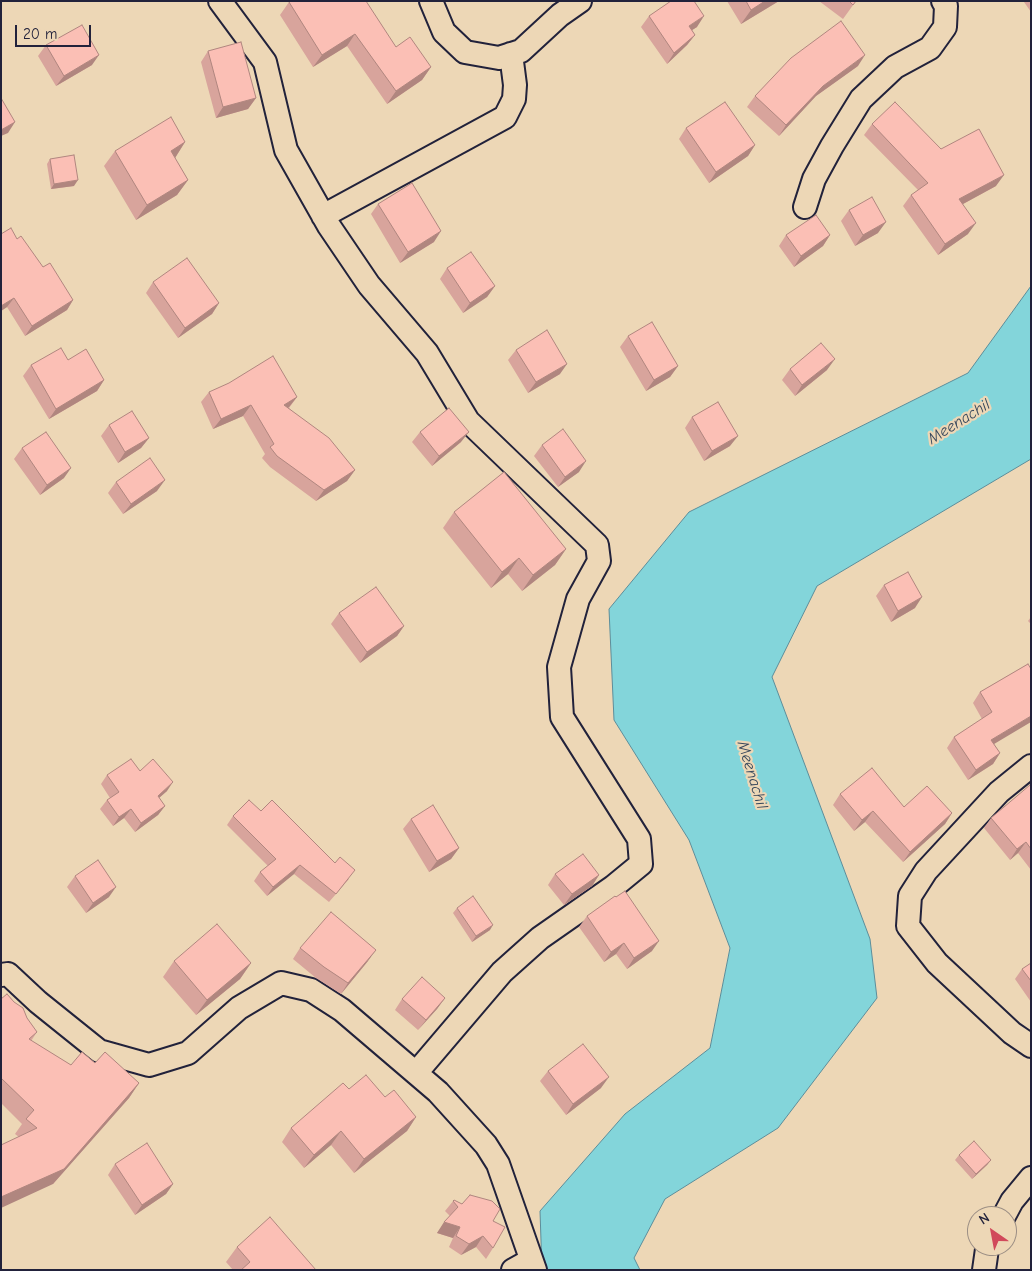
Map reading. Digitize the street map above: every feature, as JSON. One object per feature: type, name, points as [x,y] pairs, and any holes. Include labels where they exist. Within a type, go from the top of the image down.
[{"type":"street","points":[[220,1],[265,62],[286,150],[329,226],[369,285],[427,353],[468,421],[597,545],[600,561],[578,599],[559,667],[562,717],[639,839],[641,864],[614,887],[540,938],[502,972],[416,1073]]},
{"type":"street","points":[[431,1],[444,32],[465,52],[499,58],[521,51],[560,15],[580,1]]},
{"type":"street","points":[[805,206],[814,179],[861,99],[895,67],[930,48],[944,27],[946,6],[943,1]]},
{"type":"street","points":[[323,216],[505,116],[514,99],[515,85],[511,54]]},
{"type":"street","points":[[1031,766],[999,792],[926,871],[910,896],[908,926],[937,963],[1012,1033],[1031,1046]]},
{"type":"street","points":[[1,975],[8,974],[38,1002],[99,1051],[149,1065],[188,1053],[238,1008],[281,983],[311,990],[342,1010],[438,1092],[486,1145],[498,1164],[526,1267]]},
{"type":"street","points":[[1010,1206],[1031,1178]]},
{"type":"street","points":[[984,1270],[986,1256]]},
{"type":"water","name":"Meenachil","points":[[1031,286],[1031,459],[817,586],[772,677],[870,939],[877,998],[778,1128],[665,1199],[634,1258],[640,1270],[542,1270],[540,1211],[625,1114],[710,1048],[730,948],[689,840],[614,720],[609,609],[689,512],[968,373]]},
{"type":"building","points":[[366,1],[396,47],[410,37],[431,67],[396,91],[355,34],[322,55],[289,2]]},
{"type":"building","points":[[671,1],[694,1],[704,16],[689,26],[695,35],[674,53],[649,16]]},
{"type":"building","points":[[746,1],[765,1],[751,10]]},
{"type":"building","points":[[841,21],[865,55],[823,86],[786,125],[755,96],[791,58]]},
{"type":"building","points":[[82,25],[99,55],[64,76],[46,45]]},
{"type":"building","points":[[241,42],[256,98],[223,107],[208,51]]},
{"type":"building","points":[[1,98],[15,122],[1,130]]},
{"type":"building","points":[[725,102],[755,145],[716,172],[686,128]]},
{"type":"building","points":[[895,102],[941,149],[979,129],[1004,175],[959,199],[976,223],[945,244],[911,195],[928,183],[872,124]]},
{"type":"building","points":[[171,117],[185,142],[171,151],[188,180],[147,205],[115,151]]},
{"type":"building","points":[[74,155],[78,180],[54,184],[50,159]]},
{"type":"building","points":[[412,183],[441,231],[408,252],[378,204]]},
{"type":"building","points":[[872,197],[886,222],[863,235],[849,210]]},
{"type":"building","points":[[816,215],[830,235],[801,256],[786,235]]},
{"type":"building","points":[[11,228],[17,239],[21,236],[43,267],[50,263],[73,300],[32,326],[14,298],[1,306],[1,234]]},
{"type":"building","points":[[471,252],[495,286],[470,303],[447,268]]},
{"type":"building","points":[[187,258],[219,303],[185,328],[153,282]]},
{"type":"building","points":[[652,322],[678,366],[654,380],[628,336]]},
{"type":"building","points":[[547,330],[567,364],[536,382],[516,350]]},
{"type":"building","points":[[821,343],[835,359],[802,385],[790,369]]},
{"type":"building","points":[[61,348],[68,360],[86,349],[104,380],[56,409],[31,365]]},
{"type":"building","points":[[273,356],[297,397],[284,405],[329,438],[355,470],[324,490],[277,456],[270,447],[274,444],[251,405],[221,419],[209,392],[229,383]]},
{"type":"building","points":[[718,402],[738,436],[712,451],[692,417]]},
{"type":"building","points":[[449,408],[469,432],[439,456],[420,432]]},
{"type":"building","points":[[132,411],[149,438],[125,452],[109,425]]},
{"type":"building","points":[[563,429],[586,461],[565,477],[542,445]]},
{"type":"building","points":[[46,432],[71,468],[47,485],[22,448]]},
{"type":"building","points":[[150,458],[165,480],[131,504],[116,482]]},
{"type":"building","points":[[504,472],[566,549],[533,575],[519,558],[502,572],[454,512]]},
{"type":"building","points":[[908,572],[922,597],[898,611],[884,585]]},
{"type":"building","points":[[376,587],[404,626],[367,652],[339,613]]},
{"type":"building","points":[[1028,664],[1031,669],[1031,716],[991,740],[1000,753],[976,770],[954,737],[992,712],[980,692]]},
{"type":"building","points":[[131,759],[140,771],[153,759],[173,782],[158,796],[165,806],[141,823],[131,809],[119,817],[107,800],[119,792],[107,775]]},
{"type":"building","points":[[872,768],[904,807],[927,786],[952,813],[910,852],[873,811],[862,820],[840,794]]},
{"type":"building","points":[[1030,785],[1031,849],[1026,842],[1017,849],[991,818]]},
{"type":"building","points":[[249,800],[261,811],[272,800],[335,863],[340,857],[355,870],[336,894],[300,865],[273,887],[260,872],[276,859],[233,816]]},
{"type":"building","points":[[433,805],[459,848],[437,861],[411,819]]},
{"type":"building","points":[[583,854],[599,875],[572,894],[555,874]]},
{"type":"building","points":[[98,860],[116,887],[93,903],[75,876]]},
{"type":"building","points":[[625,891],[659,941],[634,958],[624,943],[611,952],[587,916]]},
{"type":"building","points":[[473,896],[493,925],[476,936],[457,908]]},
{"type":"building","points":[[331,912],[376,950],[348,983],[300,948]]},
{"type":"building","points":[[217,924],[251,963],[207,1000],[174,961]]},
{"type":"building","points":[[1031,963],[1031,981],[1022,969]]},
{"type":"building","points":[[422,977],[445,998],[426,1020],[402,999]]},
{"type":"building","points":[[7,994],[23,1008],[27,1018],[37,1032],[29,1039],[71,1065],[82,1052],[95,1063],[105,1052],[139,1083],[64,1169],[1,1197],[1,1145],[37,1128],[26,1119],[34,1110],[1,1078],[1,999]]},
{"type":"building","points":[[583,1044],[609,1077],[573,1104],[548,1071]]},
{"type":"building","points":[[366,1075],[385,1097],[394,1090],[416,1117],[364,1159],[341,1131],[314,1155],[291,1128],[343,1083],[349,1089]]},
{"type":"building","points":[[974,1141],[991,1160],[976,1174],[959,1155]]},
{"type":"building","points":[[147,1143],[173,1184],[142,1205],[115,1164]]},
{"type":"building","points":[[470,1195],[492,1201],[500,1209],[493,1221],[505,1227],[493,1248],[483,1236],[469,1244],[456,1236],[460,1227],[444,1222],[458,1207],[453,1201],[462,1204]]},
{"type":"building","points":[[270,1217],[316,1270],[241,1270],[250,1262],[237,1247]]}]
